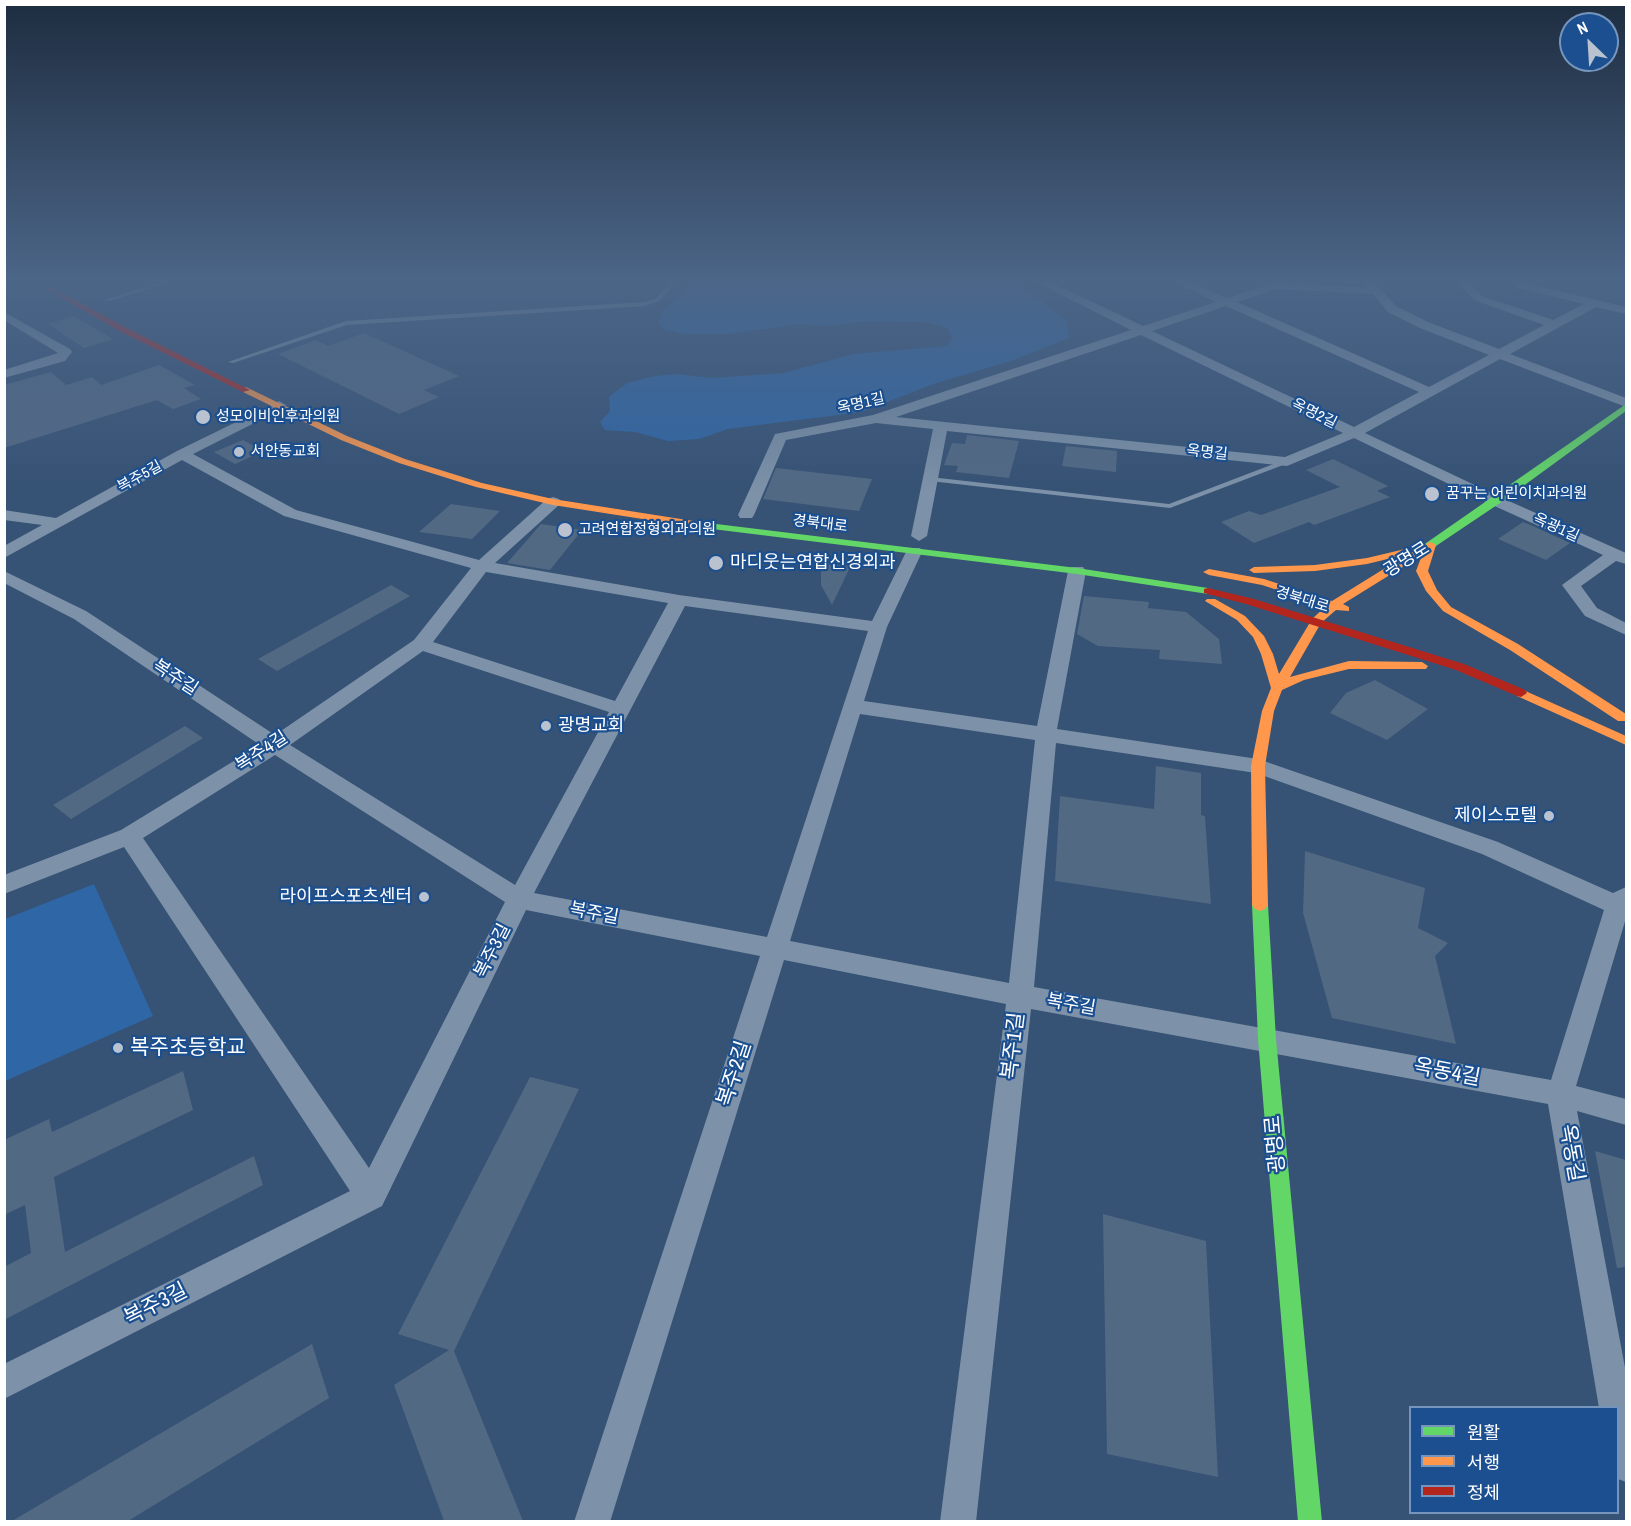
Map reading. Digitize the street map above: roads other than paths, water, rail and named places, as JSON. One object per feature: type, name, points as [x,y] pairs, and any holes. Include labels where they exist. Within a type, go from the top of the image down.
[{"type":"street","points":[[4,374],[60,358],[66,352],[63,350]]},
{"type":"street","name":"경북대로","points":[[166,350],[344,438],[402,461],[480,485],[553,502],[720,528],[918,540],[1077,571],[1163,582],[1250,601],[1460,667],[1569,713],[1626,741]]},
{"type":"street","name":"옥명1길","points":[[746,515],[780,437],[876,419],[1084,350]]},
{"type":"street","name":"옥명2길","points":[[1182,350],[1496,501]]},
{"type":"street","points":[[1334,350],[1430,392]]},
{"type":"street","points":[[1487,350],[1626,403]]},
{"type":"street","name":"옥명길","points":[[876,419],[1287,462],[1354,433],[1507,350]]},
{"type":"street","points":[[226,359],[250,372]]},
{"type":"street","name":"복주5길","points":[[4,554],[182,454],[279,405]]},
{"type":"street","name":"광명로","points":[[1310,1521],[1267,1039],[1258,858],[1258,766],[1268,711],[1277,687],[1316,621],[1334,605],[1431,545],[1496,501],[1626,407]]},
{"type":"street","points":[[918,540],[941,426]]},
{"type":"street","points":[[182,454],[290,513],[482,566],[679,600],[878,627]]},
{"type":"street","name":"옥광1길","points":[[1496,501],[1621,557]]},
{"type":"street","name":"복주4길","points":[[4,885],[129,836],[274,745],[421,644],[482,566],[553,502]]},
{"type":"street","points":[[4,515],[59,523]]},
{"type":"street","name":"복주2길","points":[[592,1521],[878,627],[918,540]]},
{"type":"street","name":"경북대로","points":[[1357,613],[1264,582],[1191,569],[1277,571],[1316,568],[1367,561],[1431,545]]},
{"type":"street","points":[[1431,545],[1422,571],[1432,591],[1448,609],[1514,647],[1624,719]]},
{"type":"street","name":"옥광1길","points":[[1621,557],[1571,585],[1591,612],[1626,630]]},
{"type":"street","name":"복주1길","points":[[958,1521],[1020,996],[1046,735],[1077,571]]},
{"type":"street","name":"복주길","points":[[4,576],[80,615],[274,745],[519,899],[1020,996],[1267,1039]]},
{"type":"street","points":[[1163,582],[1208,599],[1241,618],[1258,636],[1267,654],[1277,687],[1300,677],[1349,665],[1460,667]]},
{"type":"street","name":"복주3길","points":[[4,1382],[371,1196],[519,899],[679,600]]},
{"type":"street","points":[[421,644],[620,709]]},
{"type":"street","points":[[1546,685],[1624,719]]},
{"type":"street","points":[[853,706],[1258,766]]},
{"type":"street","name":"옥동길","points":[[1258,766],[1490,848],[1624,902],[1560,1094],[1616,1406]]},
{"type":"street","points":[[129,836],[371,1196]]},
{"type":"street","name":"옥동4길","points":[[1267,1039],[1560,1094],[1626,1112]]},
{"type":"street","points":[[1619,1425],[1626,1465]]},
{"type":"lane","points":[[226,359],[255,350]]},
{"type":"lane","points":[[930,479],[1170,506],[1287,462]]},
{"type":"place","name":"성모이비인후과의원","points":[[203,417]]},
{"type":"place","name":"서안동교회","points":[[239,452]]},
{"type":"place","name":"꿈꾸는 어린이치과의원","points":[[1432,494]]},
{"type":"place","name":"고려연합정형외과의원","points":[[565,530]]},
{"type":"place","name":"마디웃는연합신경외과","points":[[716,563]]},
{"type":"place","name":"광명교회","points":[[546,726]]},
{"type":"place","name":"제이스모텔","points":[[1549,816]]},
{"type":"place","name":"라이프스포츠센터","points":[[424,897]]},
{"type":"place","name":"복주초등학교","points":[[118,1048]]}]
